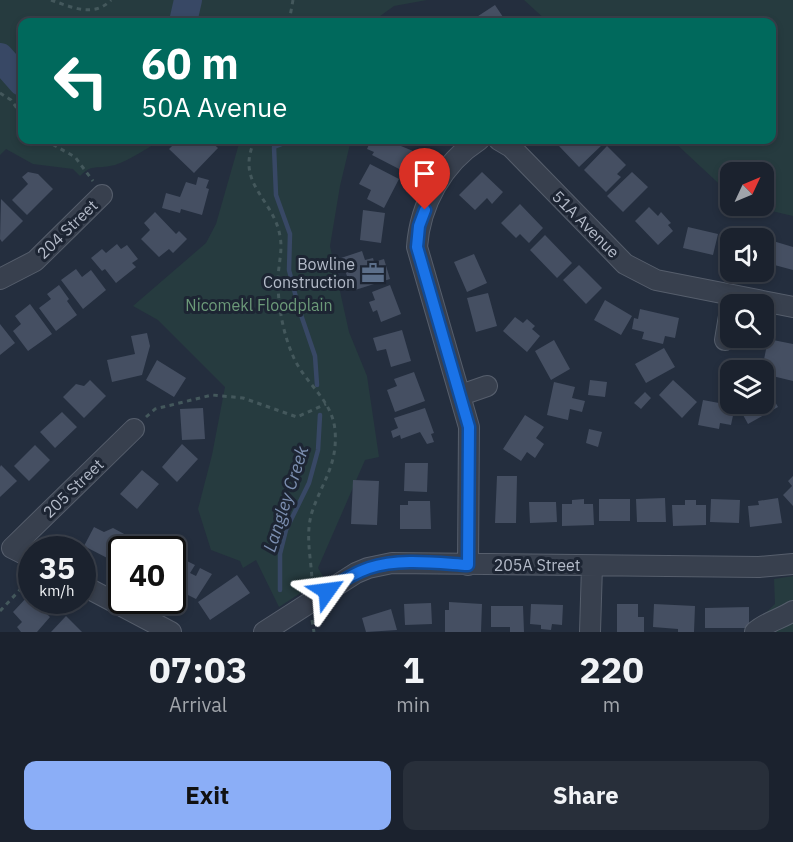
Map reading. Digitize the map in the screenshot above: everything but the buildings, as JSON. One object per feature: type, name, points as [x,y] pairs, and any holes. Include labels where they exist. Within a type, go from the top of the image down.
[{"type":"street","points":[[468,565],[469,427],[417,247],[419,226],[431,195],[446,169],[473,144]]},
{"type":"street","name":"51A Avenue","points":[[506,144],[625,264],[656,280],[720,299]]},
{"type":"street","name":"204 Street","points":[[0,279],[35,261],[102,195]]},
{"type":"street","name":"51A Avenue","points":[[774,306],[793,307]]},
{"type":"street","points":[[461,395],[487,386]]},
{"type":"street","name":"205 Street","points":[[24,536],[134,429]]},
{"type":"street","name":"205 Street","points":[[18,542],[12,548],[18,551]]},
{"type":"street","name":"205A Street","points":[[264,632],[356,573],[381,565],[404,562],[468,565],[759,567],[793,564]]},
{"type":"street","points":[[591,632],[592,566]]},
{"type":"street","points":[[96,592],[171,632]]},
{"type":"street","points":[[755,632],[760,627],[779,620],[793,611]]},
{"type":"path","points":[[51,0],[83,10],[99,8],[111,0]]},
{"type":"path","points":[[290,18],[293,0]]},
{"type":"path","points":[[0,93],[11,100],[18,110]]},
{"type":"path","points":[[52,144],[75,157],[87,170],[102,195]]},
{"type":"path","points":[[254,144],[250,154],[250,177],[280,233],[282,250],[278,278],[282,322],[293,356],[333,415],[335,449],[332,469],[312,513],[308,532],[313,600]]},
{"type":"path","points":[[134,429],[155,409],[212,395],[243,398],[297,417],[327,404]]},
{"type":"path","points":[[0,611],[18,592]]},
{"type":"green space","points":[[0,0],[427,0],[394,6],[378,18],[18,18],[18,144],[154,144],[121,162],[91,168],[80,176],[73,169],[33,164],[6,149],[0,155]]},
{"type":"green space","points":[[524,0],[793,0],[793,216],[774,212],[774,162],[720,162],[720,185],[676,144],[776,144],[776,18],[544,18]]},
{"type":"green space","name":"Nicomekl Floodplain","points":[[239,144],[350,144],[330,246],[349,332],[367,376],[379,457],[365,460],[318,568],[324,578],[279,607],[256,560],[243,568],[240,561],[211,550],[198,509],[212,455],[225,387],[158,320],[133,306],[206,243],[216,224]]},
{"type":"green space","points":[[793,576],[793,632],[746,632],[775,604],[774,579]]},
{"type":"waterway","points":[[184,18],[188,0]]},
{"type":"waterway","points":[[0,57],[18,77]]},
{"type":"waterway","name":"Langley Creek","points":[[282,144],[274,147],[276,195],[290,234],[289,270],[315,356],[317,385]]},
{"type":"waterway","name":"Langley Creek","points":[[280,590],[280,554],[286,530],[309,483],[318,450],[320,415]]},
{"type":"place","name":"Bowline Construction","points":[[373,273]]},
{"type":"route","points":[[327,591],[356,573],[381,565],[404,562],[468,565],[469,427],[417,247],[419,226],[425,210]]}]
